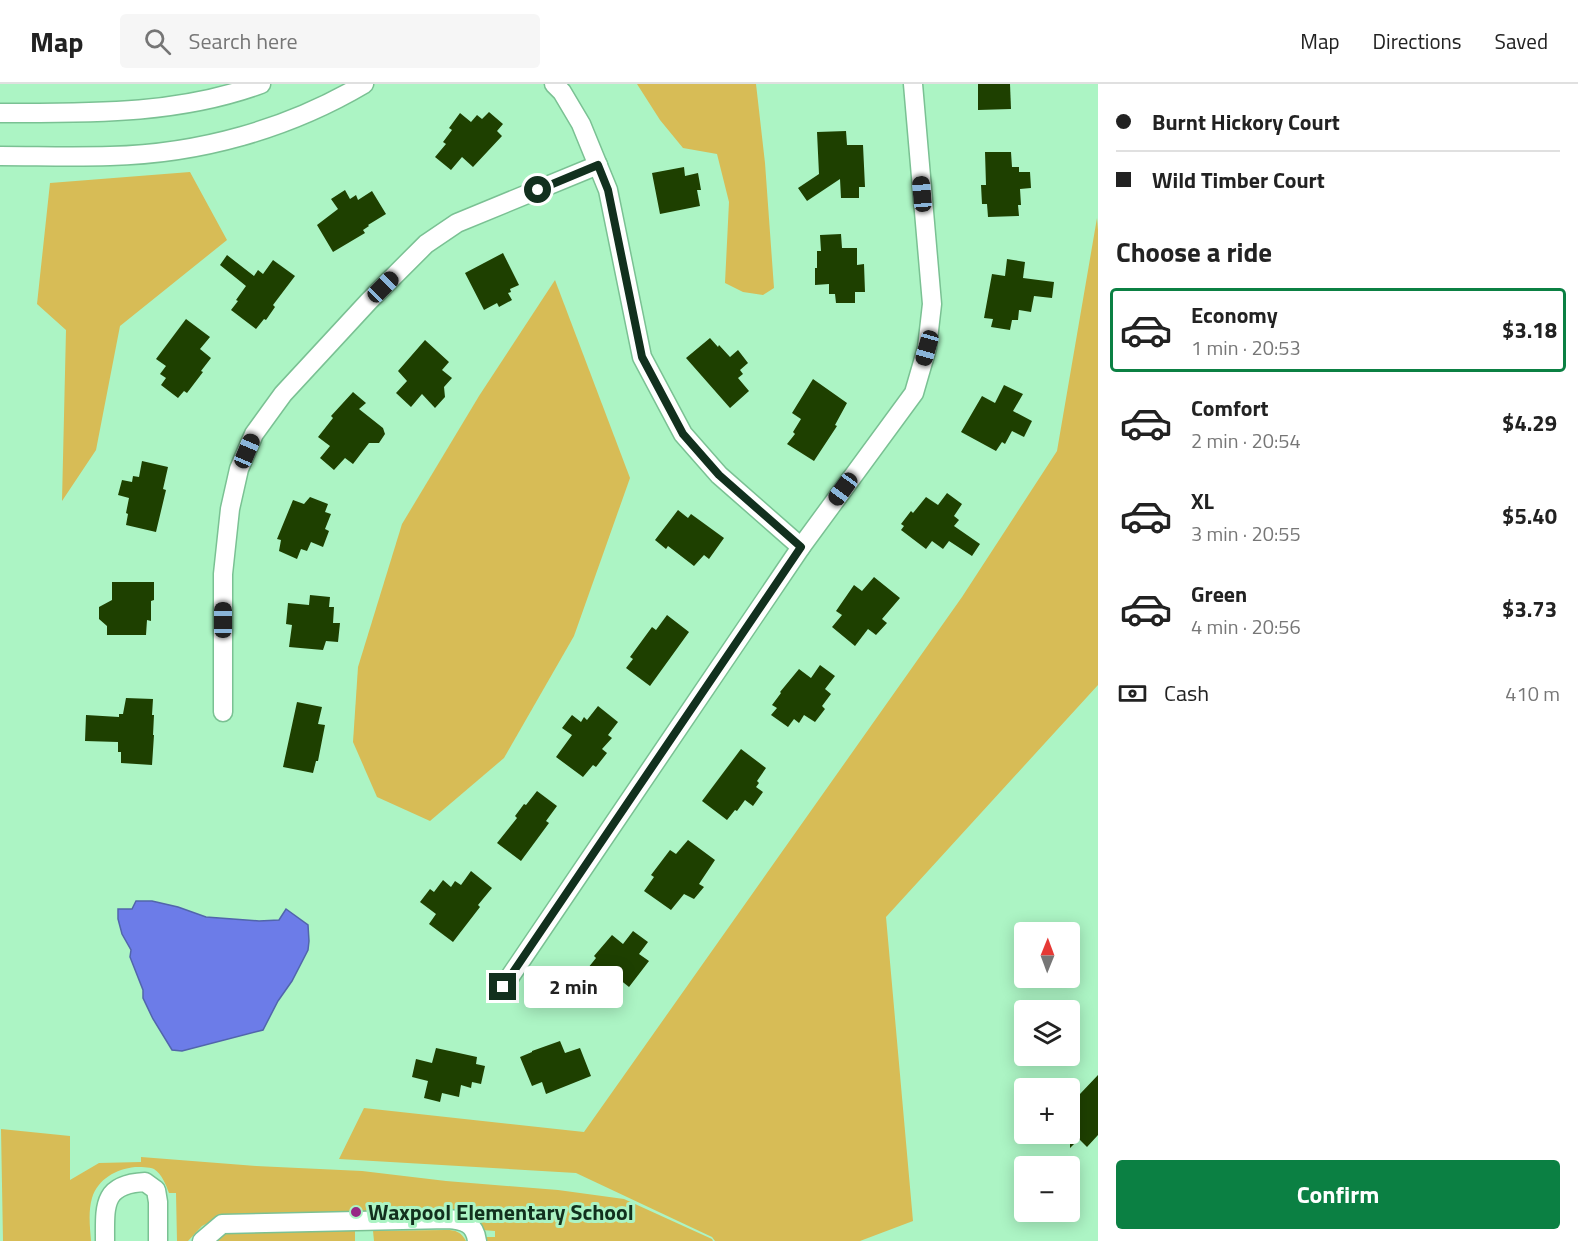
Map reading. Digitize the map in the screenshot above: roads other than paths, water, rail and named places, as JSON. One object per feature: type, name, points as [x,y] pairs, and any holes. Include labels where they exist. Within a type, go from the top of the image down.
[{"type":"street","points":[[0,113],[139,110],[210,99],[261,84]]},
{"type":"street","points":[[0,156],[112,156],[174,151],[224,141],[286,122],[364,84]]},
{"type":"street","points":[[554,84],[562,92],[581,124],[608,190],[642,357],[683,434],[719,475],[801,547]]},
{"type":"street","points":[[503,987],[801,547],[914,393],[927,348],[932,304],[913,84]]},
{"type":"street","points":[[223,712],[223,574],[230,509],[239,469],[254,434],[283,394],[369,301],[426,244],[457,223],[598,165]]},
{"type":"street","points":[[105,1241],[105,1210],[109,1197],[118,1187],[130,1182],[145,1182],[156,1190],[158,1241]]},
{"type":"street","points":[[202,1241],[222,1224],[448,1219],[461,1220],[471,1225],[477,1241]]},
{"type":"water","points":[[136,901],[152,901],[206,917],[259,921],[279,920],[286,909],[308,925],[308,950],[263,1030],[182,1051],[172,1050],[143,998],[143,990],[130,957],[131,950],[122,934],[118,919],[118,909],[132,909]]},
{"type":"place","name":"Waxpool Elementary School","points":[[356,1212]]}]
